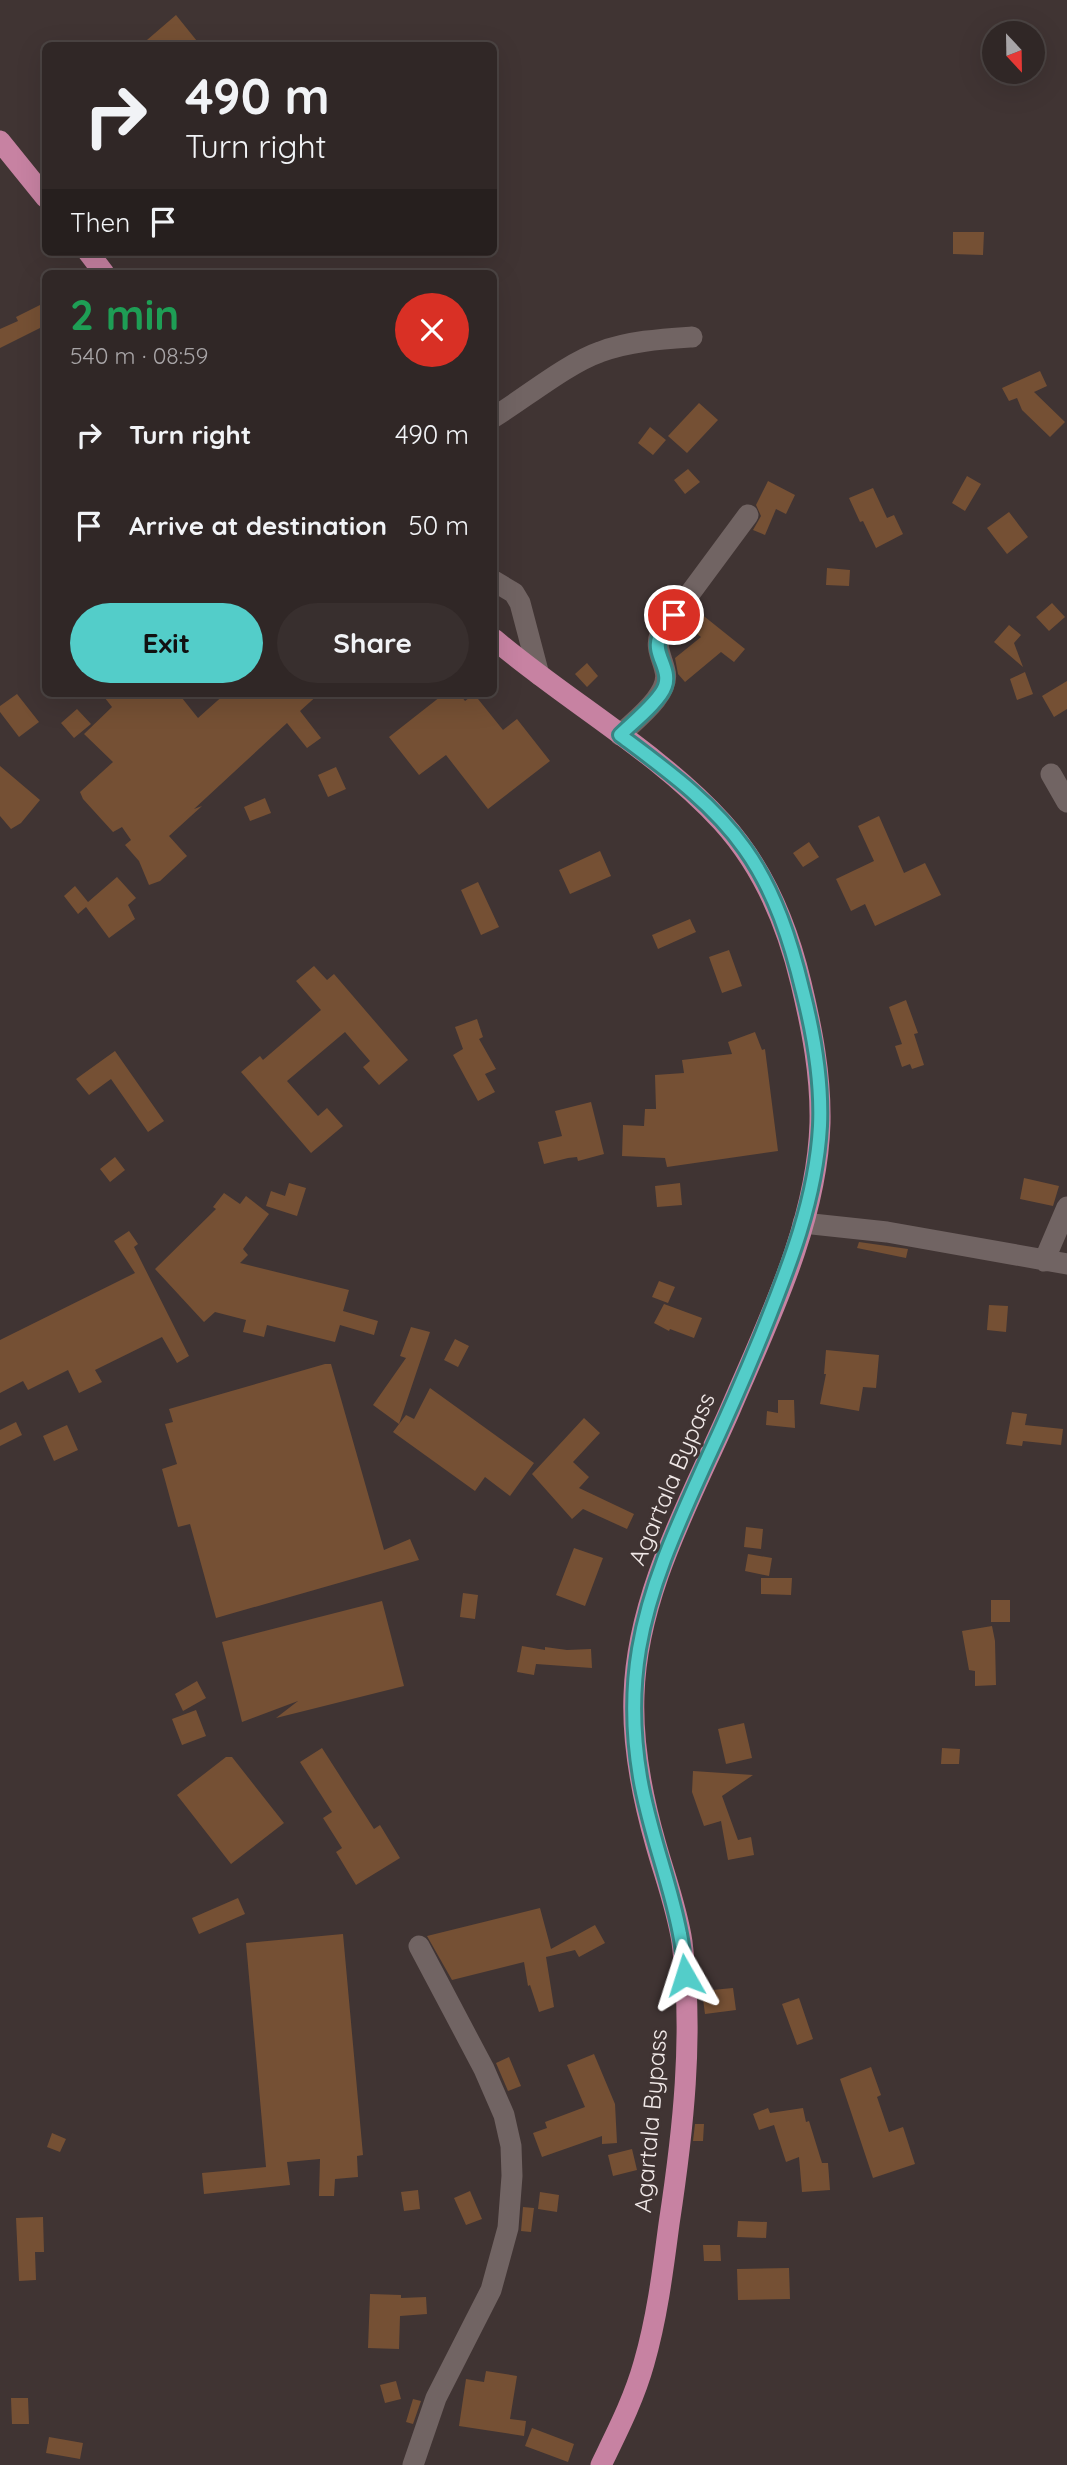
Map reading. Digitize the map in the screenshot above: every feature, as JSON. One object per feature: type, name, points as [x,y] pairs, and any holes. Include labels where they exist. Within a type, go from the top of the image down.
[{"type":"highway","points":[[0,141],[42,193]]},
{"type":"highway","points":[[91,256],[102,270]]},
{"type":"highway","name":"Agartala Bypass","points":[[497,641],[659,764],[719,818],[744,847],[766,883],[796,962],[819,1080],[820,1126],[803,1223],[771,1312],[661,1569],[648,1608],[639,1649],[634,1695],[637,1753],[648,1815],[681,1937],[685,1975],[685,2070],[675,2186],[645,2361],[633,2396],[601,2465]]},
{"type":"street","points":[[497,415],[581,361],[600,352],[658,339],[692,337]]},
{"type":"street","points":[[620,735],[665,686],[666,675],[657,642],[660,634],[748,515]]},
{"type":"street","points":[[497,583],[514,593],[520,603],[539,675]]},
{"type":"street","points":[[1051,774],[1067,802]]},
{"type":"street","points":[[1044,1261],[1067,1207]]},
{"type":"street","points":[[803,1223],[887,1232],[1067,1264]]},
{"type":"street","points":[[413,2465],[436,2398],[491,2290],[508,2228],[512,2176],[511,2146],[504,2115],[484,2069],[419,1946]]},
{"type":"building","points":[[176,15],[198,42],[145,42]]},
{"type":"building","points":[[953,232],[984,232],[983,255],[953,254]]},
{"type":"building","points":[[42,304],[42,327],[0,348],[0,329],[18,321],[16,317]]},
{"type":"building","points":[[1040,371],[1047,386],[1034,392],[1065,422],[1050,437],[1022,410],[1017,398],[1009,401],[1002,388]]},
{"type":"building","points":[[699,403],[718,420],[687,453],[668,436]]},
{"type":"building","points":[[650,427],[666,440],[653,455],[638,443]]},
{"type":"building","points":[[688,469],[700,482],[685,494],[674,480]]},
{"type":"building","points":[[967,476],[981,484],[965,511],[952,503]]},
{"type":"building","points":[[768,481],[795,495],[786,514],[776,509],[765,535],[753,530],[761,516],[756,505]]},
{"type":"building","points":[[873,488],[887,518],[894,515],[903,534],[876,548],[849,498]]},
{"type":"building","points":[[1009,512],[1028,537],[1007,554],[987,528]]},
{"type":"building","points":[[827,568],[850,570],[849,586],[826,585]]},
{"type":"building","points":[[1052,603],[1065,617],[1049,631],[1036,617]]},
{"type":"building","points":[[695,609],[745,649],[734,662],[721,652],[685,682],[678,674],[675,658],[701,637],[684,624]]},
{"type":"building","points":[[1009,625],[1021,635],[1014,643],[1023,667],[994,642]]},
{"type":"building","points":[[587,663],[598,676],[587,687],[575,674]]},
{"type":"building","points":[[1025,672],[1033,694],[1017,700],[1010,679]]},
{"type":"building","points":[[1067,681],[1067,709],[1054,717],[1042,696]]},
{"type":"building","points":[[17,694],[39,722],[19,737],[0,712],[0,706]]},
{"type":"building","points":[[104,697],[181,697],[198,718],[222,697],[316,697],[300,711],[321,738],[307,748],[287,723],[194,809],[202,806],[169,836],[187,856],[160,881],[149,885],[139,861],[125,845],[131,840],[122,827],[113,832],[83,799],[80,792],[113,762],[84,734],[112,707]]},
{"type":"building","points":[[440,697],[462,697],[465,701],[476,697],[503,730],[517,719],[550,761],[488,809],[446,755],[419,775],[389,737]]},
{"type":"building","points":[[77,709],[91,724],[74,738],[61,723]]},
{"type":"building","points":[[0,766],[40,800],[21,823],[11,829],[0,816]]},
{"type":"building","points":[[336,767],[346,789],[328,797],[318,775]]},
{"type":"building","points":[[265,798],[271,813],[250,821],[244,807]]},
{"type":"building","points":[[879,816],[904,873],[925,863],[941,895],[875,926],[865,904],[851,911],[836,879],[874,861],[858,826]]},
{"type":"building","points":[[809,842],[819,857],[803,867],[793,853]]},
{"type":"building","points":[[600,851],[611,876],[570,894],[559,870]]},
{"type":"building","points":[[117,877],[136,898],[128,905],[135,919],[109,938],[86,907],[78,914],[64,896],[75,886],[88,902]]},
{"type":"building","points":[[478,882],[499,927],[481,935],[461,890]]},
{"type":"building","points":[[690,919],[696,932],[658,949],[652,935]]},
{"type":"building","points":[[729,950],[742,986],[722,993],[709,957]]},
{"type":"building","points":[[314,966],[327,980],[334,974],[408,1060],[379,1085],[363,1067],[370,1061],[345,1032],[287,1081],[318,1116],[327,1108],[343,1126],[311,1153],[241,1072],[260,1056],[263,1060],[321,1010],[296,981]]},
{"type":"building","points":[[906,1000],[918,1033],[914,1034],[924,1065],[912,1069],[910,1064],[902,1067],[895,1046],[902,1044],[889,1007]]},
{"type":"building","points":[[477,1019],[483,1037],[479,1039],[496,1069],[485,1074],[495,1092],[478,1101],[453,1055],[463,1049],[455,1027]]},
{"type":"building","points":[[755,1032],[762,1050],[765,1049],[778,1151],[667,1167],[665,1158],[622,1156],[623,1125],[644,1126],[645,1109],[656,1109],[655,1075],[684,1073],[682,1060],[732,1054],[728,1042]]},
{"type":"building","points":[[115,1051],[164,1121],[148,1132],[111,1079],[89,1095],[76,1079]]},
{"type":"building","points":[[591,1102],[604,1154],[578,1161],[577,1157],[544,1164],[538,1142],[562,1136],[555,1111]]},
{"type":"building","points":[[115,1157],[125,1170],[110,1182],[100,1169]]},
{"type":"building","points":[[1024,1178],[1059,1186],[1053,1206],[1020,1199]]},
{"type":"building","points":[[289,1183],[306,1188],[297,1216],[266,1206],[271,1191],[285,1196]]},
{"type":"building","points":[[680,1183],[682,1205],[657,1207],[655,1186]]},
{"type":"building","points":[[224,1193],[240,1204],[246,1196],[269,1214],[243,1249],[248,1255],[240,1263],[349,1290],[343,1311],[378,1321],[374,1335],[340,1325],[335,1342],[267,1325],[264,1337],[243,1332],[246,1320],[215,1312],[204,1322],[155,1269],[216,1209],[213,1207]]},
{"type":"building","points":[[129,1231],[138,1244],[134,1247],[189,1356],[177,1363],[162,1337],[95,1370],[102,1382],[79,1393],[68,1370],[28,1390],[23,1381],[0,1393],[0,1340],[135,1273],[114,1241]]},
{"type":"building","points":[[859,1242],[908,1249],[906,1258],[857,1248]]},
{"type":"building","points":[[659,1281],[675,1287],[668,1303],[652,1297]]},
{"type":"building","points":[[664,1304],[702,1318],[694,1338],[670,1329],[669,1331],[654,1323]]},
{"type":"building","points":[[989,1305],[1008,1306],[1006,1332],[987,1330]]},
{"type":"building","points":[[411,1327],[430,1332],[399,1424],[373,1405],[406,1358],[400,1356]]},
{"type":"building","points":[[455,1339],[469,1346],[458,1367],[444,1360]]},
{"type":"building","points":[[826,1350],[879,1355],[876,1388],[863,1387],[859,1411],[820,1404],[826,1374]]},
{"type":"building","points":[[331,1364],[384,1550],[410,1539],[419,1560],[216,1618],[190,1524],[178,1527],[162,1469],[177,1464],[165,1424],[173,1422],[169,1409]]},
{"type":"building","points":[[430,1388],[534,1463],[510,1496],[485,1477],[475,1491],[393,1432],[406,1415],[414,1419]]},
{"type":"building","points":[[778,1400],[794,1400],[795,1428],[766,1425],[767,1411],[778,1413]]},
{"type":"building","points":[[1012,1412],[1027,1414],[1025,1425],[1063,1429],[1061,1445],[1023,1441],[1022,1446],[1006,1444]]},
{"type":"building","points":[[584,1418],[600,1433],[573,1462],[589,1477],[579,1488],[634,1514],[627,1529],[583,1509],[572,1519],[532,1474]]},
{"type":"building","points":[[16,1422],[22,1435],[0,1446],[0,1430]]},
{"type":"building","points":[[67,1425],[78,1450],[54,1461],[43,1436]]},
{"type":"building","points":[[746,1527],[763,1529],[761,1549],[744,1547]]},
{"type":"building","points":[[574,1548],[603,1558],[585,1606],[556,1595]]},
{"type":"building","points":[[748,1554],[772,1558],[769,1576],[745,1571]]},
{"type":"building","points":[[761,1578],[792,1578],[791,1595],[761,1594]]},
{"type":"building","points":[[463,1593],[478,1595],[475,1619],[460,1617]]},
{"type":"building","points":[[991,1600],[1010,1600],[1010,1622],[991,1622]]},
{"type":"building","points":[[382,1601],[404,1686],[276,1718],[298,1701],[242,1722],[222,1642]]},
{"type":"building","points":[[992,1626],[996,1685],[975,1686],[975,1671],[969,1670],[962,1631]]},
{"type":"building","points":[[522,1646],[545,1650],[545,1647],[591,1649],[592,1668],[536,1664],[534,1675],[517,1672]]},
{"type":"building","points":[[197,1681],[206,1698],[183,1711],[175,1694]]},
{"type":"building","points":[[196,1710],[206,1736],[182,1745],[172,1719]]},
{"type":"building","points":[[744,1723],[752,1758],[726,1764],[718,1729]]},
{"type":"building","points":[[322,1748],[374,1829],[380,1825],[400,1858],[356,1885],[336,1852],[342,1848],[323,1818],[332,1812],[300,1762]]},
{"type":"building","points":[[942,1748],[960,1749],[959,1764],[941,1764]]},
{"type":"building","points":[[226,1757],[232,1757],[284,1823],[231,1864],[177,1795]]},
{"type":"building","points":[[693,1771],[753,1775],[722,1796],[738,1840],[751,1837],[754,1855],[728,1860],[721,1821],[704,1826],[692,1792]]},
{"type":"building","points":[[238,1898],[245,1914],[199,1934],[192,1918]]},
{"type":"building","points":[[540,1908],[551,1949],[595,1925],[605,1943],[579,1957],[575,1950],[546,1957],[554,2007],[539,2012],[530,1985],[528,1986],[524,1962],[452,1980],[427,1936]]},
{"type":"building","points":[[343,1934],[363,2155],[357,2156],[358,2177],[335,2179],[334,2196],[319,2196],[320,2159],[287,2162],[290,2185],[204,2194],[202,2173],[266,2167],[246,1943]]},
{"type":"building","points":[[733,1988],[736,2010],[705,2014],[702,1991]]},
{"type":"building","points":[[799,1998],[813,2039],[797,2045],[782,2004]]},
{"type":"building","points":[[594,2054],[615,2104],[617,2143],[602,2144],[602,2136],[542,2157],[533,2133],[547,2128],[545,2122],[585,2107],[567,2065]]},
{"type":"building","points":[[509,2057],[521,2086],[508,2091],[496,2063]]},
{"type":"building","points":[[871,2067],[881,2095],[877,2097],[889,2132],[903,2127],[915,2164],[873,2178],[840,2079]]},
{"type":"building","points":[[768,2108],[770,2113],[803,2108],[822,2163],[828,2163],[830,2190],[802,2192],[799,2157],[786,2162],[774,2125],[759,2130],[753,2114]]},
{"type":"building","points":[[695,2124],[704,2124],[703,2141],[693,2141]]},
{"type":"building","points":[[52,2133],[66,2139],[60,2152],[47,2147]]},
{"type":"building","points":[[632,2149],[637,2170],[613,2176],[608,2155]]},
{"type":"building","points":[[418,2190],[420,2209],[404,2211],[401,2192]]},
{"type":"building","points":[[470,2191],[482,2219],[466,2225],[454,2198]]},
{"type":"building","points":[[540,2192],[559,2195],[557,2212],[538,2209]]},
{"type":"building","points":[[523,2207],[534,2208],[531,2232],[521,2231]]},
{"type":"building","points":[[43,2217],[44,2252],[35,2252],[36,2280],[19,2281],[16,2218]]},
{"type":"building","points":[[738,2221],[767,2222],[766,2238],[737,2237]]},
{"type":"building","points":[[703,2245],[720,2245],[721,2261],[704,2261]]},
{"type":"building","points":[[789,2268],[790,2299],[738,2300],[737,2269]]},
{"type":"building","points":[[370,2294],[401,2295],[401,2298],[426,2297],[427,2314],[400,2316],[399,2349],[368,2348]]},
{"type":"building","points":[[486,2371],[517,2376],[510,2419],[526,2421],[524,2436],[459,2426],[466,2379],[484,2382]]},
{"type":"building","points":[[396,2381],[401,2399],[385,2403],[380,2385]]},
{"type":"building","points":[[11,2398],[28,2398],[29,2424],[12,2424]]},
{"type":"building","points":[[413,2399],[421,2401],[413,2424],[406,2422]]},
{"type":"building","points":[[532,2428],[574,2444],[568,2462],[525,2446]]},
{"type":"building","points":[[49,2437],[83,2443],[80,2459],[46,2453]]},
{"type":"route","points":[[674,615],[657,642],[666,675],[665,686],[620,735],[659,764],[719,818],[744,847],[766,883],[796,962],[809,1017],[819,1080],[820,1126],[805,1215],[792,1259],[661,1569],[648,1608],[639,1649],[634,1695],[640,1777],[674,1906],[685,1975]]}]
